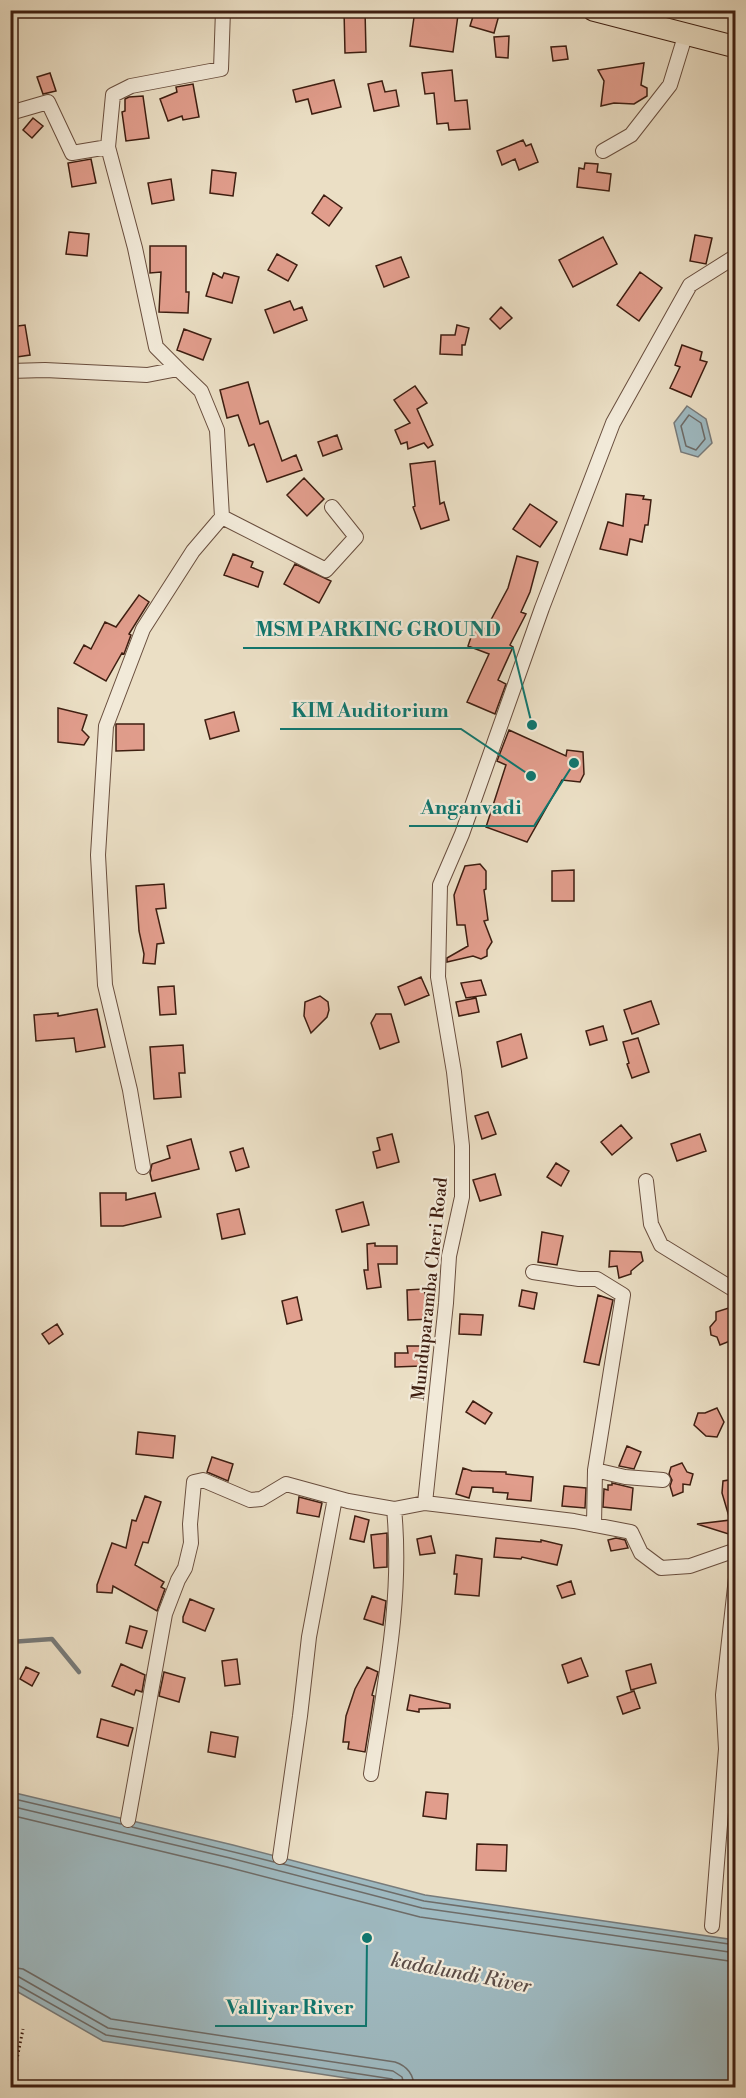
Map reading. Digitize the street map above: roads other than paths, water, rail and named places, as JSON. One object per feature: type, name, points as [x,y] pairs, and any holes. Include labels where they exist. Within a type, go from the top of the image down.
[{"type":"main road","points":[[593,10],[735,47]]},
{"type":"street","points":[[143,1167],[129,1090],[105,985],[98,855],[106,726],[143,629],[193,551],[222,517],[217,430],[201,391],[156,348],[135,248],[108,147],[113,95],[131,86],[221,69],[223,10]]},
{"type":"street","points":[[603,152],[631,135],[670,85],[686,33]]},
{"type":"street","points":[[10,113],[48,102],[72,153],[108,147]]},
{"type":"street","name":"Munduparamba Cheri Road","points":[[425,1503],[449,1256],[462,1197],[462,1146],[455,1083],[438,977],[440,885],[466,824],[542,608],[613,423],[690,285],[735,256]]},
{"type":"street","points":[[10,370],[147,375],[178,369]]},
{"type":"street","points":[[222,517],[326,570],[356,537],[332,507]]},
{"type":"street","points":[[646,1181],[651,1224],[661,1245],[735,1291]]},
{"type":"street","points":[[533,1272],[597,1280],[623,1296],[595,1470],[594,1525]]},
{"type":"street","points":[[595,1470],[625,1477],[663,1480]]},
{"type":"street","points":[[128,1820],[165,1614],[185,1568],[191,1543],[190,1524],[194,1482],[203,1480],[250,1500],[261,1499],[286,1484],[335,1498],[394,1509],[425,1503],[594,1525],[631,1532],[641,1553],[661,1568],[690,1566],[735,1550]]},
{"type":"street","points":[[280,1857],[309,1637],[335,1498]]},
{"type":"street","points":[[371,1774],[393,1628],[397,1542],[394,1509]]},
{"type":"street","points":[[712,1926],[726,1749],[723,1695],[735,1578]]},
{"type":"water","points":[[687,406],[706,419],[712,443],[698,457],[681,452],[674,423]]},
{"type":"water","name":"kadalundi River","points":[[11,1792],[233,1845],[425,1895],[735,1940],[735,2087],[413,2088],[103,2041],[11,1988]]},
{"type":"waterway","points":[[10,1642],[52,1639],[79,1672]]},
{"type":"place","name":"MSM PARKING GROUND","points":[[532,725]]},
{"type":"place","name":"Anganvadi","points":[[574,763]]},
{"type":"place","name":"KIM Auditorium","points":[[531,776]]},
{"type":"place","name":"Valliyar River","points":[[367,1938]]}]
